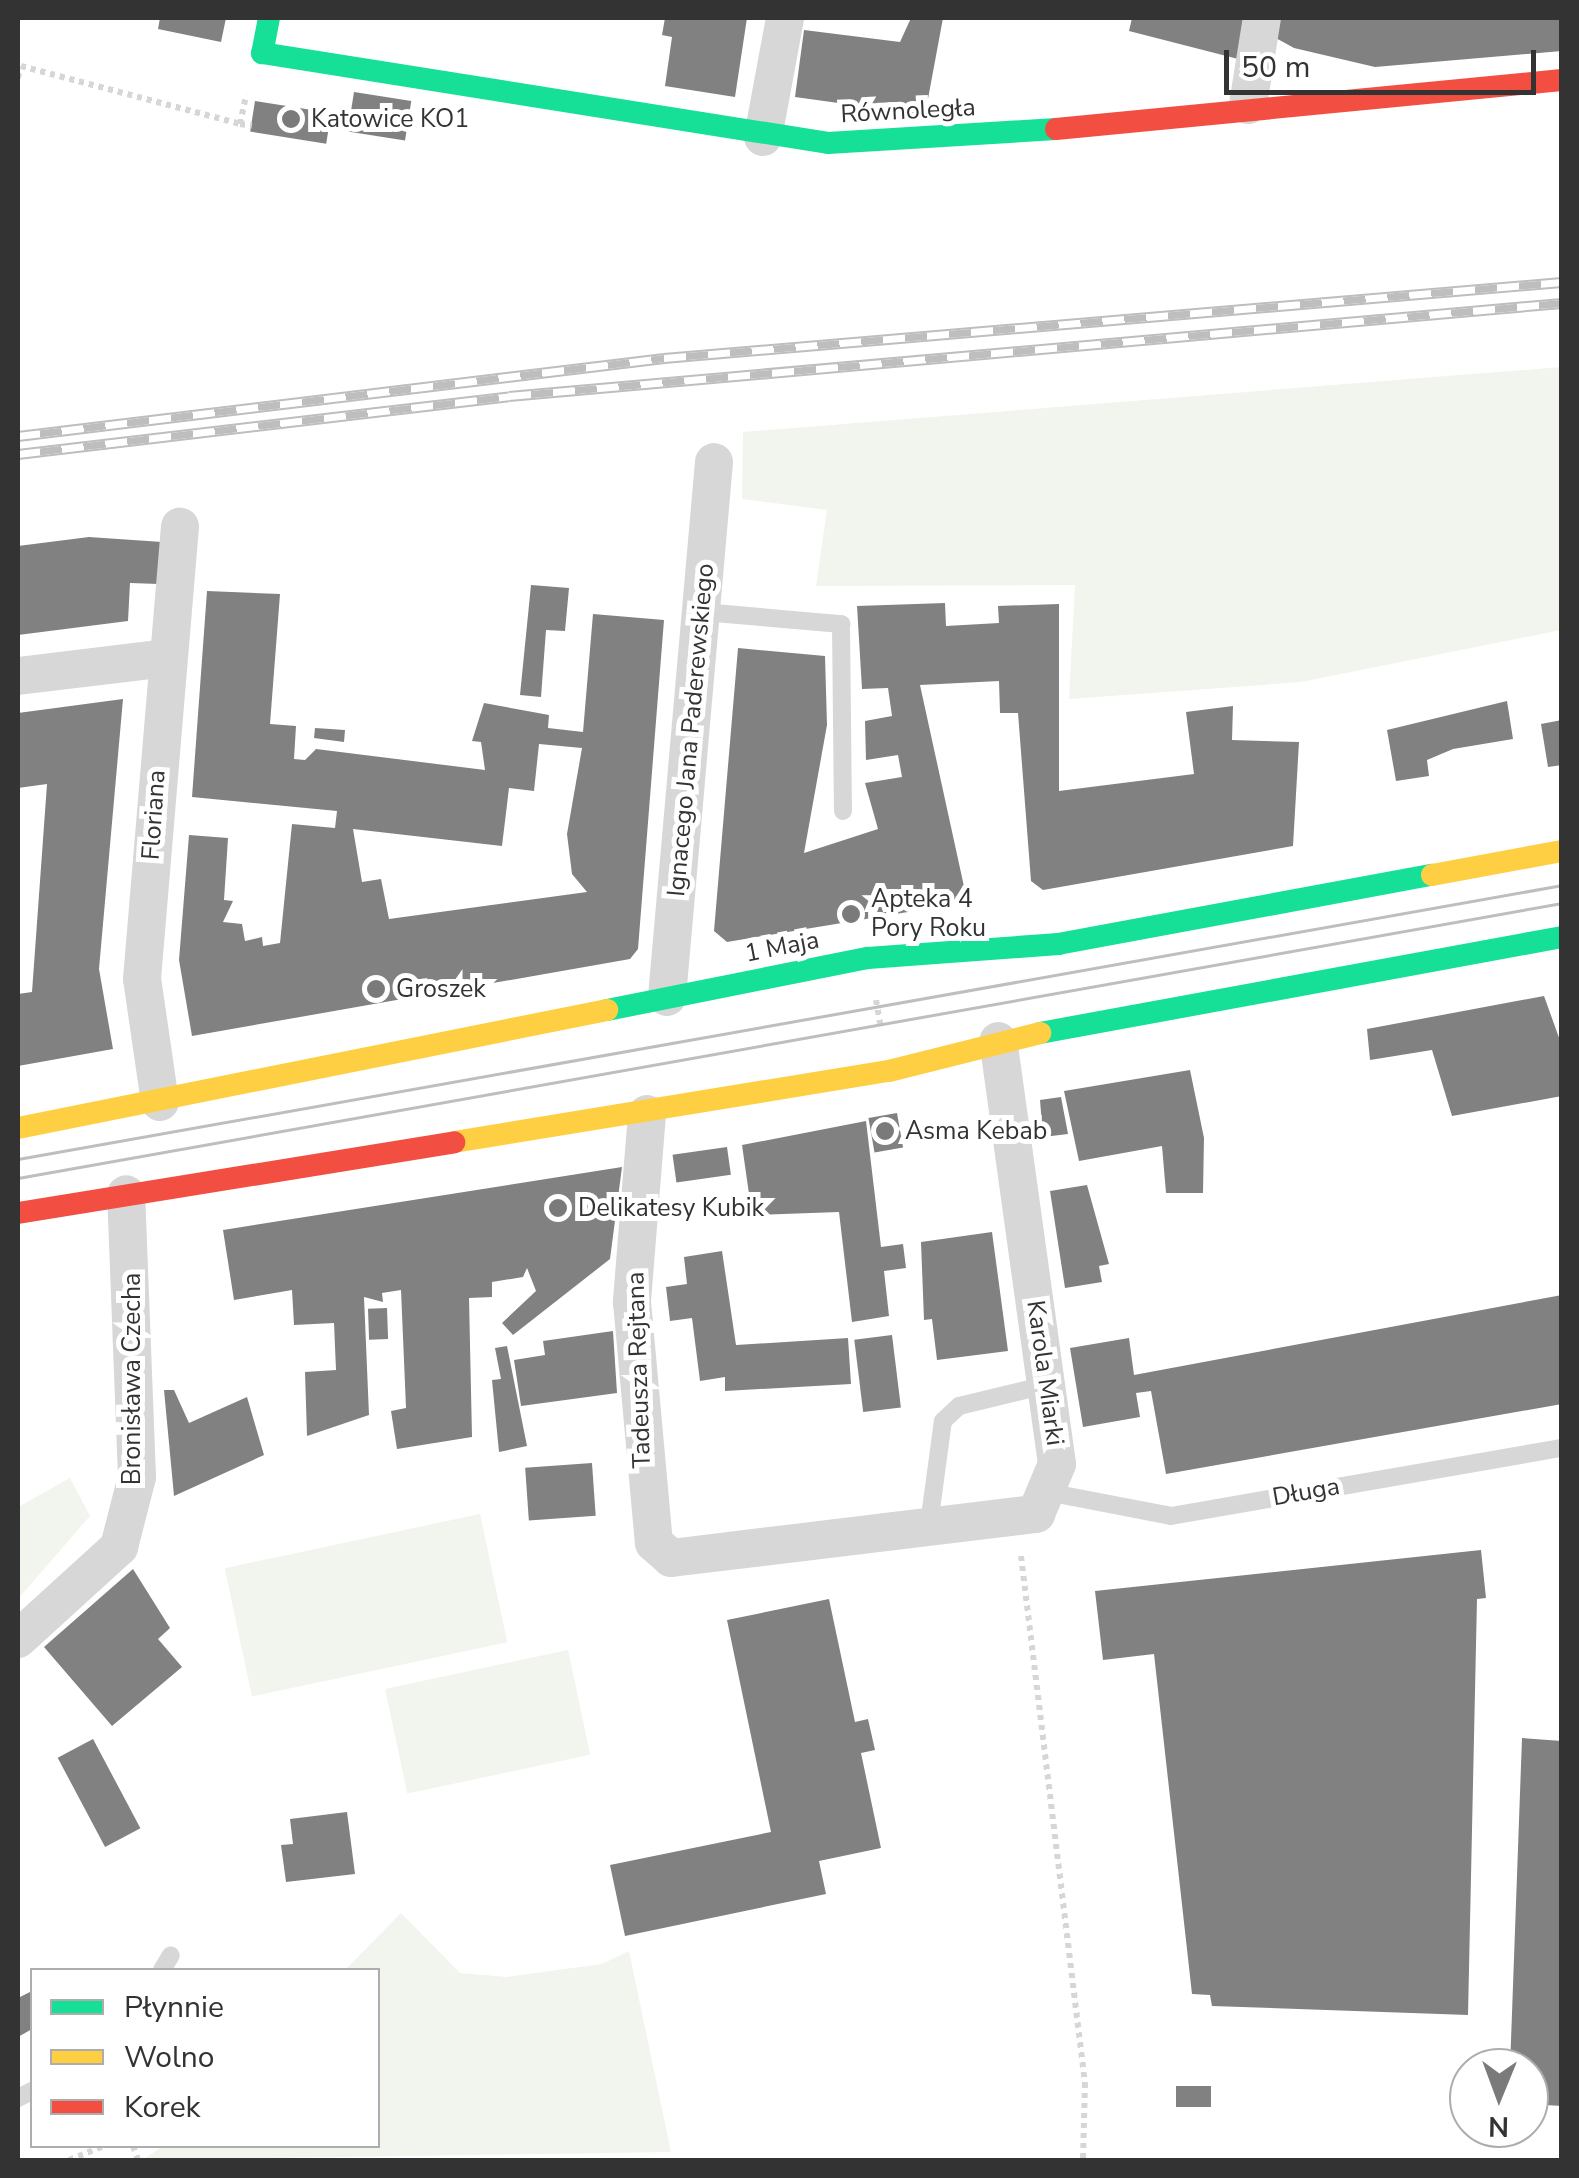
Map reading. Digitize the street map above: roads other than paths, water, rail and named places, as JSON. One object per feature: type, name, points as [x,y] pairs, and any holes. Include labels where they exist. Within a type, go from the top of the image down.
[{"type":"street","name":"Równoległa","points":[[269,18],[262,53],[764,136],[916,144],[1248,106],[1562,80]]},
{"type":"street","points":[[764,136],[785,18]]},
{"type":"street","points":[[1248,106],[1262,18]]},
{"type":"street","name":"Ignacego Jana Paderewskiego","points":[[667,998],[714,462]]},
{"type":"street","name":"Floriana","points":[[160,1102],[142,979],[166,658],[180,528]]},
{"type":"street","points":[[18,676],[166,658]]},
{"type":"street","name":"1 Maja","points":[[18,1128],[868,958],[1058,944],[1562,851]]},
{"type":"street","points":[[18,1213],[889,1072],[998,1042],[1562,937]]},
{"type":"street","name":"Karola Miarki","points":[[998,1042],[1046,1385],[1052,1494]]},
{"type":"street","name":"Tadeusza Rejtana","points":[[648,1114],[632,1302],[644,1506],[654,1544],[671,1558],[930,1524]]},
{"type":"street","name":"Bronisława Czecha","points":[[18,1639],[119,1546],[137,1478],[126,1194]]},
{"type":"street","points":[[930,1524],[1036,1514],[1052,1494]]},
{"type":"lane","points":[[703,612],[841,624],[844,811]]},
{"type":"lane","points":[[930,1524],[943,1421],[959,1406],[1046,1385]]},
{"type":"lane","name":"Długa","points":[[1052,1494],[1170,1516],[1562,1448]]},
{"type":"tram line","points":[[18,1159],[1562,885]]},
{"type":"tram line","points":[[18,1178],[1562,903]]},
{"type":"railway","points":[[18,436],[664,358],[1562,282]]},
{"type":"railway","points":[[18,454],[509,396],[1562,303]]},
{"type":"place","name":"Katowice KO1","points":[[291,119]]},
{"type":"place","name":"Apteka 4 Pory Roku","points":[[851,914]]},
{"type":"place","name":"Groszek","points":[[376,989]]},
{"type":"place","name":"Asma Kebab","points":[[885,1131]]},
{"type":"place","name":"Delikatesy Kubik","points":[[558,1208]]}]
